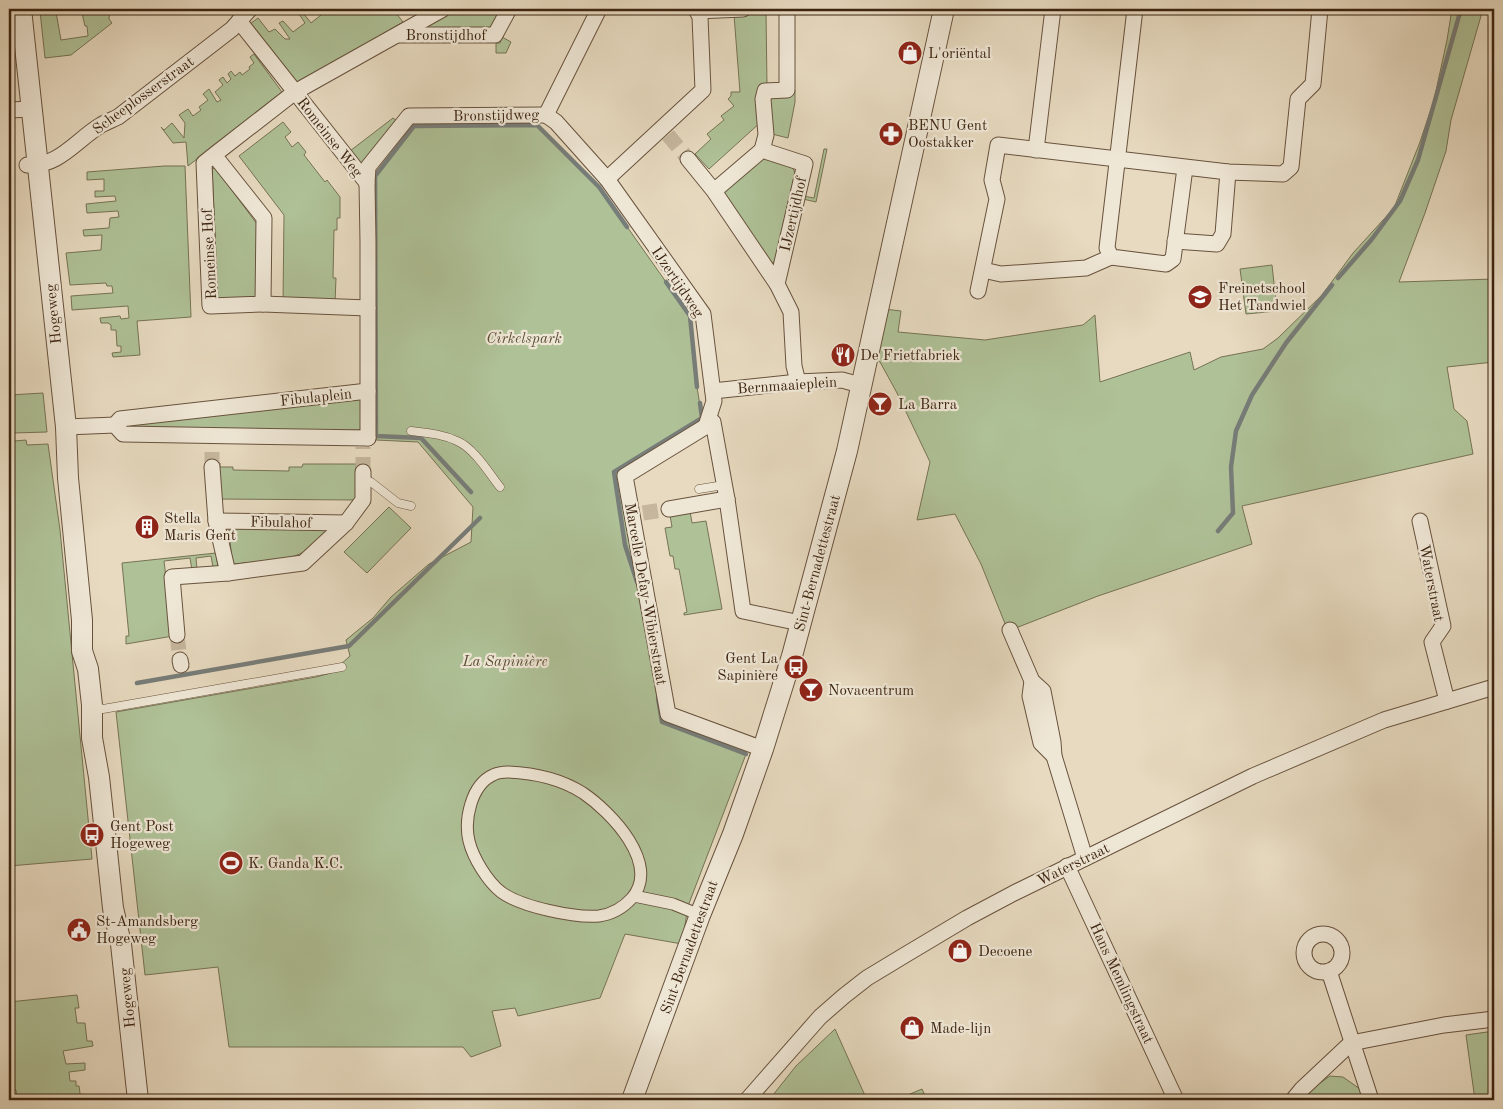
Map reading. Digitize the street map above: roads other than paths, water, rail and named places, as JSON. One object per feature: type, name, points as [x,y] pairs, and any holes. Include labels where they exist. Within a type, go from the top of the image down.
[{"type":"street","name":"Hogeweg","points":[[21,9],[16,40],[32,109],[32,166],[66,427],[68,478],[82,620],[99,667],[99,778],[113,908],[121,944],[138,1100]]},
{"type":"street","name":"Scheeplosserstraat","points":[[32,166],[56,159],[100,125],[118,117],[232,29],[250,9]]},
{"type":"street","name":"Bronstijdhof","points":[[295,92],[443,9]]},
{"type":"street","name":"Bronstijdhof","points":[[398,34],[495,35],[510,9]]},
{"type":"street","name":"Bronstijdweg","points":[[367,183],[368,167],[409,116],[546,115],[599,9]]},
{"type":"street","points":[[696,10],[743,9]]},
{"type":"street","points":[[714,191],[762,150],[766,135],[763,99],[765,91],[787,90],[787,9]]},
{"type":"street","name":"Sint-Bernadettestraat","points":[[632,1100],[700,915],[733,834],[763,749],[792,656],[846,451],[917,138],[944,9]]},
{"type":"street","points":[[1036,150],[1053,9]]},
{"type":"street","points":[[1110,257],[1107,248],[1135,9]]},
{"type":"street","points":[[978,291],[997,199],[992,180],[998,145],[1185,168],[1283,174],[1291,167],[1298,99],[1313,84],[1320,9]]},
{"type":"street","points":[[607,179],[665,131],[703,90],[700,16],[696,10]]},
{"type":"street","name":"Romeinse Weg","points":[[239,21],[367,183],[368,391]]},
{"type":"street","name":"Romeinse Hof","points":[[295,92],[204,163],[210,306],[263,304],[368,308]]},
{"type":"street","points":[[9,110],[32,109]]},
{"type":"street","name":"IJzertijdweg","points":[[546,115],[556,122],[607,179],[703,314],[714,391],[710,424]]},
{"type":"street","name":"IJzertijdhof","points":[[762,150],[805,164],[777,284]]},
{"type":"street","points":[[214,155],[264,218],[263,304]]},
{"type":"street","name":"IJzertijdhof","points":[[688,159],[714,191],[777,284],[791,312],[794,366],[798,382]]},
{"type":"street","points":[[982,270],[1001,274],[1086,268],[1110,257],[1166,264],[1173,259],[1185,168]]},
{"type":"street","points":[[1175,241],[1216,244],[1223,234],[1228,172]]},
{"type":"street","name":"Bernmaaieplein","points":[[714,391],[798,382],[842,380],[860,385]]},
{"type":"street","name":"Fibulaplein","points":[[66,427],[115,425],[120,419],[368,391],[366,442],[212,441],[123,434],[115,425]]},
{"type":"street","points":[[710,424],[726,492],[742,611],[800,623]]},
{"type":"street","name":"Marcelle Defay-Wibierstraat","points":[[710,424],[625,476],[638,514],[668,714],[763,749]]},
{"type":"street","points":[[212,467],[216,521],[228,573]]},
{"type":"street","name":"Fibulahof","points":[[177,635],[172,578],[303,563],[346,522],[363,500],[363,476]]},
{"type":"street","points":[[669,508],[726,492]]},
{"type":"street","name":"Fibulahof","points":[[216,521],[346,522]]},
{"type":"street","name":"Waterstraat","points":[[1420,521],[1443,626],[1432,642],[1447,702]]},
{"type":"street","points":[[1010,630],[1032,681],[1043,691],[1054,756],[1085,858]]},
{"type":"street","name":"Waterstraat","points":[[747,1100],[820,1017],[859,984],[905,954],[967,918],[1067,866],[1253,776],[1384,720],[1494,687]]},
{"type":"street","points":[[524,772],[566,783],[582,793],[601,807],[630,840],[639,861],[640,881],[634,896],[618,911],[599,916],[564,914],[545,910],[501,892],[479,866],[469,841],[468,822],[476,790],[492,775],[524,772]]},
{"type":"street","name":"Hans Memlingstraat","points":[[1067,866],[1176,1100]]},
{"type":"street","points":[[634,896],[673,904],[700,915]]},
{"type":"street","points":[[1329,971],[1371,1100]]},
{"type":"street","points":[[1293,1100],[1302,1089],[1351,1043],[1444,1025],[1494,1019]]},
{"type":"lane","points":[[411,431],[435,434],[459,441],[474,454],[500,487]]},
{"type":"lane","points":[[363,476],[398,503],[410,506]]},
{"type":"lane","points":[[699,489],[726,492]]},
{"type":"lane","points":[[98,707],[342,667]]},
{"type":"waterway","points":[[1338,278],[1372,239],[1400,201],[1418,160],[1461,9]]},
{"type":"waterway","points":[[471,492],[421,438],[376,436],[375,176],[414,126],[537,125],[599,187],[627,227]]},
{"type":"waterway","points":[[666,282],[690,316],[697,387]]},
{"type":"waterway","points":[[1218,531],[1233,513],[1231,467],[1236,431],[1252,395],[1286,343],[1332,285]]},
{"type":"waterway","points":[[637,582],[625,545],[614,472],[702,418],[700,403]]},
{"type":"waterway","points":[[137,683],[349,646],[480,518]]},
{"type":"waterway","points":[[658,698],[662,722],[746,754]]},
{"type":"tunnel","points":[[668,135],[688,159]]},
{"type":"tunnel","points":[[212,446],[212,467]]},
{"type":"tunnel","points":[[363,447],[363,472]]},
{"type":"tunnel","points":[[643,513],[669,509]]},
{"type":"tunnel","points":[[177,635],[180,660]]},
{"type":"place","name":"L'oriëntal","points":[[910,53]]},
{"type":"place","name":"BENU Gent Oostakker","points":[[891,134]]},
{"type":"place","name":"Freinetschool Het Tandwiel","points":[[1200,297]]},
{"type":"place","name":"De Frietfabriek","points":[[843,355]]},
{"type":"place","name":"La Barra","points":[[880,404]]},
{"type":"place","name":"Stella Maris Gent","points":[[147,527]]},
{"type":"place","name":"Gent La Sapinière","points":[[796,667]]},
{"type":"place","name":"Novacentrum","points":[[811,690]]},
{"type":"place","name":"Gent Post Hogeweg","points":[[92,835]]},
{"type":"place","name":"K. Ganda K.C.","points":[[231,863]]},
{"type":"place","name":"St-Amandsberg Hogeweg","points":[[79,930]]},
{"type":"place","name":"Decoene","points":[[960,951]]},
{"type":"place","name":"Made-lijn","points":[[912,1028]]},
{"type":"park label","name":"Cirkelspark","points":[[524,338]]},
{"type":"park label","name":"La Sapinière","points":[[505,661]]}]
